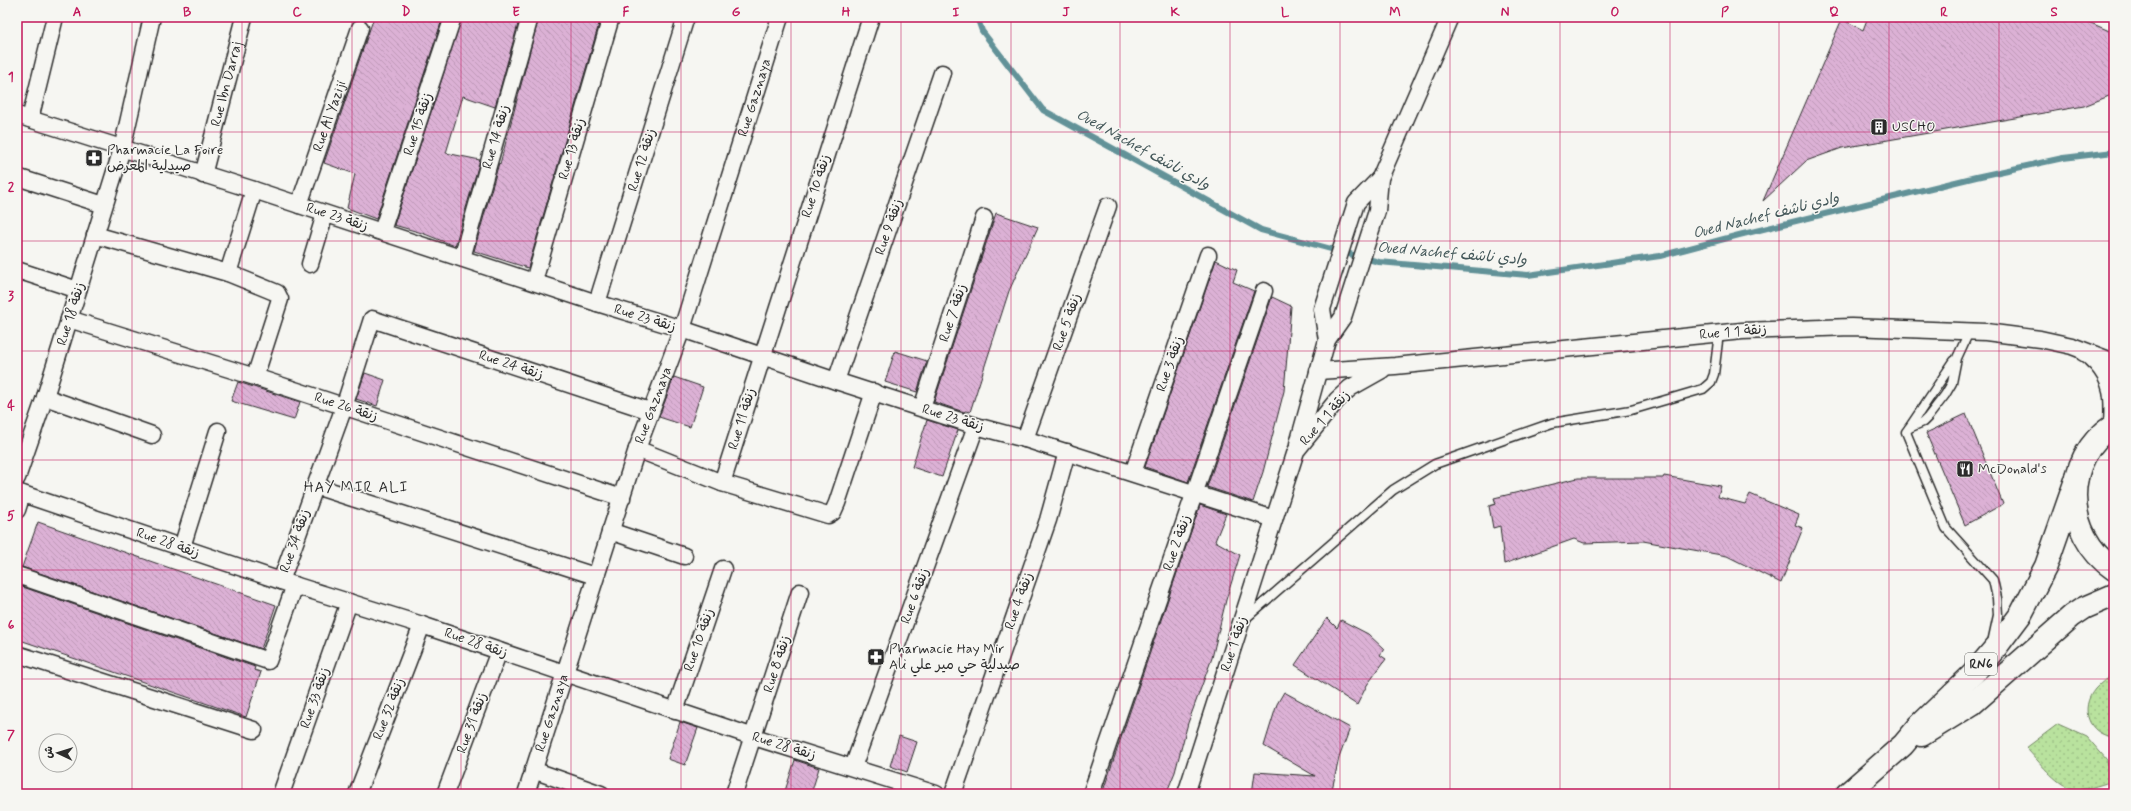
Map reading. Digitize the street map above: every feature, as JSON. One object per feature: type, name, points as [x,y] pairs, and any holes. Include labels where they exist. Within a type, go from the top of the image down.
[{"type":"main road","name":"RN6","points":[[1847,794],[1903,745],[1988,657],[2021,614],[2046,566],[2076,477],[2086,453],[2102,433],[2113,425]]},
{"type":"main road","name":"RN6","points":[[2076,477],[2075,505],[2082,532],[2097,555],[2114,569]]},
{"type":"main road","name":"RN6","points":[[1903,745],[1945,722],[1972,704],[2072,616],[2084,608],[2114,595]]},
{"type":"street","points":[[23,117],[55,17]]},
{"type":"street","name":"Rue 18 زنقة","points":[[17,478],[45,397],[122,149],[152,17]]},
{"type":"street","name":"Rue Ibn Darraj","points":[[203,175],[244,17]]},
{"type":"street","name":"Rue 15 زنقة","points":[[382,231],[453,17]]},
{"type":"street","name":"Rue 14 زنقة","points":[[462,258],[530,17]]},
{"type":"street","name":"Rue 13 زنقة","points":[[534,281],[611,17]]},
{"type":"street","name":"Rue 12 زنقة","points":[[597,303],[686,17]]},
{"type":"street","name":"Rue Gaznaya","points":[[526,794],[637,449],[682,329],[780,17]]},
{"type":"street","name":"Rue 10 زنقة","points":[[762,355],[871,17]]},
{"type":"street","points":[[1296,451],[1327,340],[1343,317],[1377,211],[1380,178],[1450,17]]},
{"type":"street","name":"Rue Al Yaziji","points":[[299,205],[360,28]]},
{"type":"street","name":"Rue 9 زنقة","points":[[836,381],[942,73]]},
{"type":"street","name":"Rue 23 زنقة","points":[[23,117],[382,231],[597,303],[762,355],[836,381],[976,426],[1025,438],[1274,520]]},
{"type":"street","points":[[17,177],[104,204]]},
{"type":"street","points":[[1327,340],[1322,309],[1356,203],[1380,178]]},
{"type":"street","points":[[228,273],[254,190]]},
{"type":"street","name":"Rue 5 زنقة","points":[[1025,438],[1108,206]]},
{"type":"street","points":[[310,264],[325,214]]},
{"type":"street","name":"Rue 7 زنقة","points":[[922,408],[984,218]]},
{"type":"street","points":[[95,235],[228,273],[277,293],[280,299],[255,377]]},
{"type":"street","name":"Rue 3 زنقة","points":[[1133,473],[1208,255]]},
{"type":"street","points":[[17,270],[78,290]]},
{"type":"street","name":"Rue 2 زنقة","points":[[1091,794],[1264,291]]},
{"type":"street","name":"Rue 26 زنقة","points":[[69,319],[255,377],[622,498]]},
{"type":"street","name":"Rue 34 زنقة","points":[[17,575],[268,662],[315,486],[344,407],[372,319]]},
{"type":"street","name":"Rue 24 زنقة","points":[[372,319],[650,411]]},
{"type":"street","name":"Rue 1 زنقة 1","points":[[1318,371],[1394,366],[1719,333],[1850,327],[1969,332],[2040,339],[2072,346]]},
{"type":"street","points":[[2072,346],[2114,362]]},
{"type":"street","points":[[2072,346],[2087,354],[2100,368],[2110,384],[2113,394],[2113,425]]},
{"type":"street","name":"Rue 11 زنقة","points":[[722,483],[762,355]]},
{"type":"street","name":"Rue 1 زنقة 1","points":[[1282,494],[1296,451],[1337,400],[1350,388],[1368,376],[1394,366]]},
{"type":"street","points":[[637,449],[722,483],[828,515],[833,512],[874,392]]},
{"type":"street","points":[[45,397],[152,435]]},
{"type":"street","name":"Rue 6 زنقة","points":[[853,767],[976,426]]},
{"type":"street","points":[[182,547],[218,431]]},
{"type":"street","name":"Rue 4 زنقة","points":[[953,794],[1048,520],[1067,452]]},
{"type":"street","points":[[315,486],[595,576]]},
{"type":"street","points":[[17,510],[20,493]]},
{"type":"street","name":"Rue 28 زنقة","points":[[20,493],[288,583],[422,625],[754,737],[936,794]]},
{"type":"street","name":"Rue زنقة 1","points":[[1186,794],[1282,494]]},
{"type":"street","points":[[610,531],[684,556]]},
{"type":"street","name":"Rue 10 زنقة","points":[[675,711],[723,569]]},
{"type":"street","name":"Rue 8 زنقة","points":[[734,794],[754,737],[800,592]]},
{"type":"street","name":"Rue 33 زنقة","points":[[281,794],[349,602]]},
{"type":"street","name":"Rue 32 زنقة","points":[[356,794],[422,625]]},
{"type":"street","name":"Rue 31 زنقة","points":[[446,794],[499,651]]},
{"type":"street","points":[[17,654],[254,730]]},
{"type":"street","points":[[533,770],[600,794]]},
{"type":"lane","points":[[1969,332],[1957,358],[1952,383],[1937,407],[1922,422],[1908,428],[1906,432],[1946,528],[1993,580],[1997,598],[1998,615],[1988,657]]},
{"type":"lane","points":[[1241,622],[1393,490],[1435,464],[1552,423],[1632,410],[1702,389],[1711,382],[1714,374],[1719,333]]},
{"type":"green space","points":[[2114,672],[2114,737],[2105,735],[2092,726],[2087,712],[2090,696],[2099,685]]},
{"type":"green space","points":[[2058,724],[2087,737],[2107,760],[2110,782],[2082,789],[2073,789],[2060,782],[2048,772],[2026,748]]},
{"type":"building","points":[[374,17],[443,17],[376,219],[347,208],[355,174],[324,163]]},
{"type":"building","points":[[462,17],[520,17],[495,107],[463,96],[446,153],[480,160],[455,246],[422,233],[394,225]]},
{"type":"building","points":[[539,17],[601,17],[528,268],[474,251],[499,163],[500,164]]},
{"type":"building","name":"USCHO","points":[[1868,17],[2077,17],[2114,33],[2114,94],[2084,106],[1842,148],[1806,161],[1763,201],[1842,19],[1863,30]]},
{"type":"building","points":[[996,213],[1038,227],[1009,291],[970,412],[964,412],[934,402]]},
{"type":"building","points":[[1216,260],[1237,270],[1233,282],[1254,291],[1188,482],[1145,467]]},
{"type":"building","points":[[1272,297],[1291,306],[1284,391],[1263,472],[1253,502],[1207,487]]},
{"type":"building","points":[[895,351],[927,361],[917,392],[885,382]]},
{"type":"building","points":[[365,373],[385,380],[377,406],[356,399]]},
{"type":"building","points":[[674,377],[703,387],[690,427],[659,417]]},
{"type":"building","points":[[238,382],[300,402],[294,420],[231,401]]},
{"type":"building","name":"McDonald's","points":[[1966,414],[2003,504],[1965,525],[1926,433]]},
{"type":"building","points":[[927,420],[958,430],[942,477],[912,467]]},
{"type":"building","points":[[1664,476],[1721,486],[1718,497],[1745,504],[1750,494],[1799,515],[1795,525],[1803,528],[1781,583],[1727,556],[1643,541],[1584,543],[1574,539],[1504,564],[1500,526],[1493,528],[1489,506],[1496,504],[1494,498],[1578,478],[1663,478]]},
{"type":"building","points":[[1200,505],[1226,514],[1215,541],[1240,555],[1226,600],[1212,658],[1188,723],[1175,772],[1166,794],[1102,794]]},
{"type":"building","points":[[38,522],[276,605],[261,649],[22,567]]},
{"type":"building","points":[[20,586],[255,667],[254,670],[261,672],[246,717],[17,639],[17,596]]},
{"type":"building","points":[[1327,618],[1337,628],[1341,620],[1368,634],[1384,649],[1380,655],[1386,659],[1367,685],[1357,705],[1295,665]]},
{"type":"building","points":[[1284,692],[1350,728],[1339,758],[1331,794],[1252,794],[1255,772],[1315,776],[1264,746],[1277,704]]},
{"type":"building","points":[[680,722],[698,728],[685,765],[668,759]]},
{"type":"building","points":[[899,736],[917,742],[907,772],[890,766]]},
{"type":"building","points":[[795,760],[819,768],[811,794],[784,794]]},
{"type":"waterway","name":"Oued Nachef وادي ناشف","points":[[977,17],[982,31],[1043,110],[1261,230],[1379,262],[1528,275],[1660,256],[1739,235],[1976,177],[2063,158],[2114,152]]},
{"type":"place","name":"USCHO","points":[[1879,127]]},
{"type":"place","name":"Pharmacie La Foire صيدلية المعرض","points":[[94,158]]},
{"type":"place","name":"McDonald's","points":[[1965,469]]},
{"type":"place","name":"Pharmacie Hay Mir Ali صيدلية حي مير علي","points":[[876,657]]},
{"type":"district","name":"HAY MIR ALI","points":[[356,488]]}]
